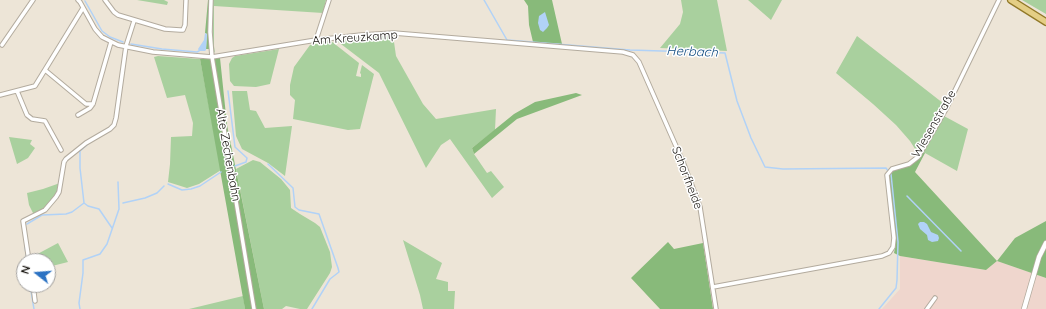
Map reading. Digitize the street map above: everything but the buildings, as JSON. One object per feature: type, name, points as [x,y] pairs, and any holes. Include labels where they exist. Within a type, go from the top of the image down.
[{"type":"main road","points":[[1011,0],[1046,22]]},
{"type":"street","points":[[2,44],[33,0]]},
{"type":"street","name":"Am Kreuzkamp","points":[[78,0],[95,29],[102,37],[111,42],[153,52],[212,57],[316,40],[394,33],[623,52],[633,55]]},
{"type":"street","points":[[105,0],[118,15],[165,30],[183,30],[185,25],[186,0]]},
{"type":"street","name":"Alte Zechenbahn","points":[[211,0],[210,32],[212,57],[254,309]]},
{"type":"street","points":[[316,40],[329,0]]},
{"type":"street","name":"Wiesenstraße","points":[[713,287],[876,257],[886,254],[892,250],[894,238],[887,175],[892,169],[909,164],[918,157],[946,109],[999,0]]},
{"type":"street","points":[[0,95],[35,86],[83,8]]},
{"type":"street","points":[[28,253],[23,221],[46,210],[56,197],[59,192],[64,162],[66,159],[85,144],[114,125],[126,46],[134,21]]},
{"type":"street","points":[[78,115],[90,108],[93,104],[111,42]]},
{"type":"street","name":"Schorfheide","points":[[633,55],[639,62],[700,207],[716,309]]},
{"type":"street","points":[[44,70],[86,104],[93,104]]},
{"type":"street","points":[[17,90],[27,115],[32,119],[45,121],[61,150]]},
{"type":"street","points":[[1024,309],[1038,257],[1046,243]]},
{"type":"street","points":[[34,293],[35,301]]},
{"type":"street","points":[[926,309],[936,298]]},
{"type":"shaded area","points":[[900,256],[986,270],[997,261],[1046,278],[1046,309],[882,309],[900,289]]},
{"type":"green space","points":[[137,0],[164,0],[168,2],[167,5]]},
{"type":"green space","points":[[208,0],[210,0],[209,49],[206,49],[207,34],[205,33]]},
{"type":"green space","points":[[213,0],[326,0],[323,13],[214,6],[215,53],[212,49]]},
{"type":"green space","points":[[524,0],[552,0],[562,44],[533,42],[529,25],[528,6]]},
{"type":"green space","points":[[681,0],[717,0],[727,51],[660,48],[680,24],[683,12]]},
{"type":"green space","points":[[748,0],[782,0],[771,20]]},
{"type":"green space","points":[[1022,0],[1046,0],[1046,14]]},
{"type":"green space","points":[[393,35],[396,56],[423,104],[436,119],[496,109],[495,130],[472,148],[474,154],[487,173],[491,171],[504,187],[492,198],[450,139],[441,145],[426,168],[379,73],[337,41],[361,37]]},
{"type":"green space","points":[[857,36],[948,107],[944,116],[968,129],[957,171],[925,153],[921,149],[917,155],[917,152],[910,141],[896,125],[836,73]]},
{"type":"green space","points":[[331,41],[359,63],[356,76],[361,77],[360,73],[362,65],[374,74],[360,129],[348,130],[293,119],[295,100],[290,95],[290,85],[294,67],[310,45]]},
{"type":"green space","points":[[279,49],[270,84],[256,87],[234,86],[230,81],[229,64],[235,56]]},
{"type":"green space","points":[[154,57],[200,59],[221,170],[199,184],[187,188],[168,182],[171,137],[192,136],[193,123],[185,95],[167,98]]},
{"type":"green space","points":[[220,58],[227,125],[264,309],[245,309],[200,59]]},
{"type":"green space","points":[[232,91],[247,91],[250,110],[256,111],[265,128],[292,126],[285,176],[268,163],[242,149],[236,136]]},
{"type":"green space","points":[[576,93],[582,95],[517,119],[474,154],[472,148],[514,114],[535,102]]},
{"type":"green space","points":[[9,137],[32,140],[30,144],[35,148],[28,158],[17,164]]},
{"type":"green space","points":[[923,151],[925,153],[915,172],[997,261],[986,270],[900,256],[894,253],[896,243],[888,178],[889,174],[894,170],[914,163]]},
{"type":"green space","points":[[253,160],[260,162],[281,179],[290,190],[291,208],[320,227],[330,252],[332,267],[330,273],[307,309],[286,306],[282,309],[264,309],[236,169]]},
{"type":"green space","points":[[60,183],[55,196],[46,207],[34,215],[29,205],[27,193]]},
{"type":"green space","points":[[1046,221],[1046,278],[997,261],[1015,238]]},
{"type":"green space","points":[[403,240],[442,263],[436,279],[448,282],[448,291],[455,291],[454,309],[423,309]]},
{"type":"green space","points":[[668,242],[674,249],[703,243],[713,309],[660,309],[631,278]]},
{"type":"green space","points":[[58,243],[68,262],[56,265],[56,253],[39,253]]},
{"type":"green space","points":[[243,296],[245,309],[189,309]]},
{"type":"water","points":[[545,12],[549,25],[543,32],[540,30],[538,23],[539,16]]},
{"type":"water","points":[[205,33],[207,34],[206,50],[199,51],[198,49],[204,40]]},
{"type":"water","points":[[920,222],[927,224],[931,232],[938,235],[938,241],[932,242],[928,240],[927,235],[920,229],[918,224]]},
{"type":"waterway","name":"Herbach","points":[[484,0],[507,40],[630,50],[725,53],[737,101],[751,138],[765,167],[783,169],[886,168],[888,171]]},
{"type":"waterway","points":[[85,1],[102,31],[110,37],[123,42]]},
{"type":"waterway","points":[[131,44],[162,49],[199,51]]},
{"type":"waterway","points":[[228,91],[235,147],[247,158],[246,162],[235,166]]},
{"type":"waterway","points":[[27,224],[42,215],[66,214],[72,212],[84,203],[80,168],[80,151],[88,144]]},
{"type":"waterway","points":[[268,164],[293,188],[295,207],[299,210],[319,214],[338,268],[339,272],[330,279],[312,309]]},
{"type":"waterway","points":[[168,184],[182,190],[191,189],[200,186],[221,172]]},
{"type":"waterway","points":[[879,309],[896,288],[897,280],[898,242],[891,174]]},
{"type":"waterway","points":[[80,309],[79,303],[83,273],[83,260],[100,254],[107,244],[119,209],[118,182]]},
{"type":"waterway","points":[[123,203],[145,198],[157,193],[164,186]]},
{"type":"waterway","points":[[907,196],[961,251]]},
{"type":"waterway","points":[[84,203],[88,206],[99,209],[112,228]]},
{"type":"waterway","points":[[25,247],[26,253]]},
{"type":"waterway","points":[[31,293],[34,309]]}]
